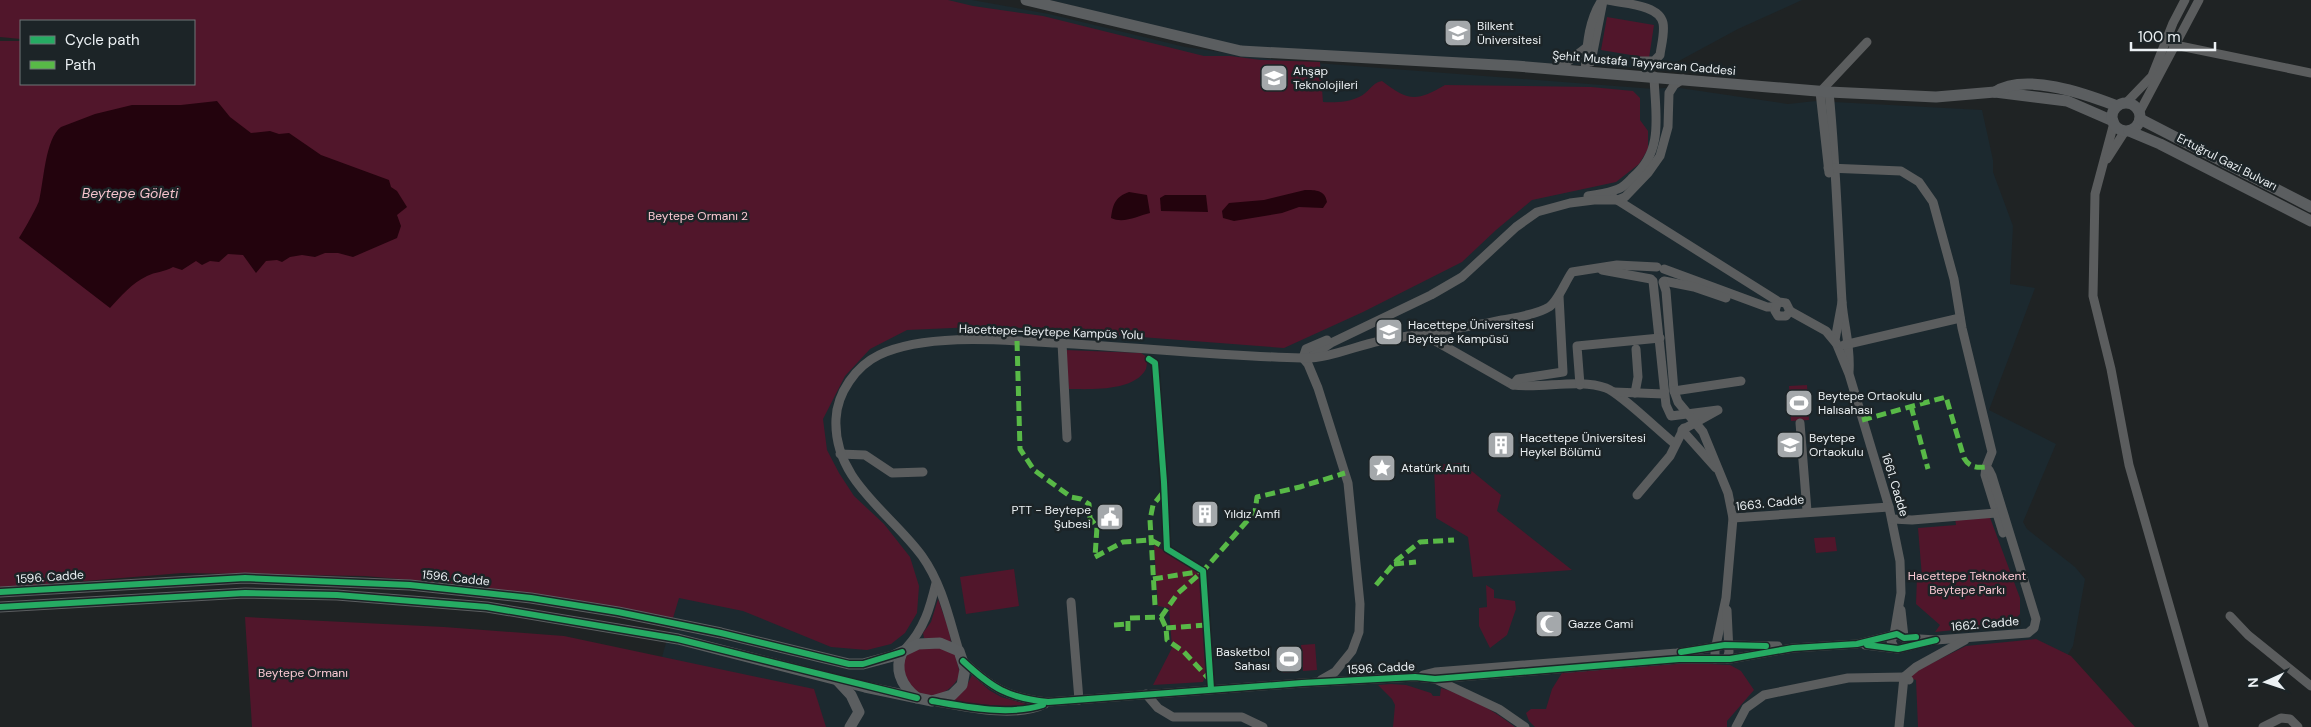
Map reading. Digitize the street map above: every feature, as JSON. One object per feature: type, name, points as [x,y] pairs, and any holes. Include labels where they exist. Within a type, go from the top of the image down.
[{"type":"main road","name":"Şehit Mustafa Tayyarcan Caddesi","points":[[1026,0],[1234,50],[1558,69],[1825,92],[1936,97],[1995,92],[2066,101],[2113,122]]},
{"type":"main road","name":"Şehit Mustafa Tayyarcan Caddesi","points":[[1995,92],[2002,87],[2010,86],[2044,86],[2067,90],[2121,105]]},
{"type":"main road","points":[[2121,105],[2134,106],[2140,116],[2137,126],[2127,131],[2113,122],[2112,114],[2121,105]]},
{"type":"main road","name":"Ertuğrul Gazi Bulvarı","points":[[2140,116],[2311,207]]},
{"type":"main road","name":"Ertuğrul Gazi Bulvarı","points":[[2127,131],[2160,144],[2311,221]]},
{"type":"main road","name":"1596. Cadde","points":[[0,592],[245,578],[392,583],[489,592],[618,612],[721,633],[849,664],[863,664],[902,652],[918,644],[931,643],[946,644],[961,656]]},
{"type":"main road","name":"1596. Cadde","points":[[0,607],[245,593],[408,600],[529,613],[624,628],[718,647],[834,678],[932,701]]},
{"type":"main road","points":[[902,652],[898,665],[900,676],[905,686],[917,698]]},
{"type":"main road","points":[[932,701],[948,697],[959,689],[965,674],[961,656]]},
{"type":"main road","points":[[834,678],[845,687],[857,705],[858,714],[850,727]]},
{"type":"street","points":[[1588,72],[1587,47],[1593,17],[1603,0]]},
{"type":"street","points":[[1588,72],[1603,0]]},
{"type":"street","points":[[1607,0],[1651,10],[1660,16],[1663,28],[1660,55],[1654,61],[1641,61]]},
{"type":"street","points":[[2121,105],[2152,76],[2186,0]]},
{"type":"street","points":[[2140,116],[2199,0]]},
{"type":"street","points":[[2167,39],[2175,45],[2311,72]]},
{"type":"street","points":[[1825,92],[1867,42]]},
{"type":"street","points":[[1558,69],[1587,47]]},
{"type":"street","points":[[1306,358],[1331,343],[1426,298],[1462,277],[1516,227],[1537,212],[1584,201],[1616,201],[1625,197],[1648,173],[1660,156],[1668,127],[1669,93],[1667,83],[1658,77]]},
{"type":"street","points":[[1313,683],[1335,672],[1344,662],[1356,644],[1360,618],[1350,500],[1346,476],[1326,412],[1306,358],[1306,349],[1401,305],[1456,275],[1529,212],[1558,202],[1616,190],[1640,171],[1653,150],[1657,128],[1658,77]]},
{"type":"street","points":[[1669,93],[1674,85],[1683,79]]},
{"type":"street","name":"1661. Cadde","points":[[1825,92],[1837,200],[1842,302],[1836,327],[1849,337],[1847,343],[1850,360],[1849,374]]},
{"type":"street","points":[[2113,122],[2095,194],[2093,296],[2129,465],[2204,727]]},
{"type":"street","points":[[2100,170],[2127,131]]},
{"type":"street","points":[[1832,168],[1901,171],[1911,176],[1928,192],[1933,202],[1946,248],[1960,318],[1992,452],[1986,470],[1996,513],[2020,576],[2030,595]]},
{"type":"street","points":[[1616,190],[1639,212]]},
{"type":"street","points":[[1616,190],[1616,201]]},
{"type":"street","points":[[1616,201],[1639,212],[1776,307]]},
{"type":"street","points":[[1513,384],[1518,379],[1563,372],[1559,296],[1562,286],[1572,272],[1617,265],[1661,268],[1766,307],[1776,307]]},
{"type":"street","points":[[1658,281],[1667,275],[1661,268]]},
{"type":"street","points":[[1661,268],[1651,271],[1666,292],[1674,391],[1678,402],[1703,432],[1728,493],[1732,518]]},
{"type":"street","points":[[1597,269],[1694,287],[1766,311],[1786,302],[1790,311],[1811,321],[1842,333],[1874,337]]},
{"type":"street","points":[[1658,281],[1664,394],[1671,416],[1718,410],[1678,437]]},
{"type":"street","name":"Hacettepe-Beytepe Kampüs Yolu","points":[[961,656],[949,612],[923,558],[848,472],[840,454],[836,419],[842,394],[858,370],[880,355],[929,343],[979,340],[1062,343],[1306,358],[1380,341],[1472,327],[1534,312],[1550,306],[1559,296]]},
{"type":"street","points":[[1811,321],[1826,331],[1837,343],[1843,345],[1960,318]]},
{"type":"street","name":"1661. Cadde","points":[[1842,333],[1834,338],[1849,374],[1892,518],[1900,561],[1900,641]]},
{"type":"street","points":[[1423,334],[1513,384],[1526,387],[1580,384],[1600,386],[1614,392],[1678,437],[1689,440],[1720,472]]},
{"type":"street","points":[[1580,384],[1577,346],[1660,338]]},
{"type":"street","points":[[1062,343],[1067,438]]},
{"type":"street","points":[[1635,393],[1638,377],[1636,349]]},
{"type":"street","points":[[1674,391],[1741,381]]},
{"type":"street","points":[[1614,392],[1664,394]]},
{"type":"street","points":[[1637,495],[1670,456],[1678,437],[1692,420]]},
{"type":"street","points":[[1800,423],[1807,511]]},
{"type":"street","points":[[1689,440],[1703,432]]},
{"type":"street","points":[[840,454],[865,455],[892,473],[923,472]]},
{"type":"street","points":[[1986,470],[1991,472],[2030,595]]},
{"type":"street","name":"1663. Cadde","points":[[1727,659],[1729,652],[1726,598],[1732,518],[1807,511],[1889,507]]},
{"type":"street","points":[[1892,518],[1912,520],[1996,513]]},
{"type":"street","points":[[902,652],[923,625],[936,583]]},
{"type":"street","name":"1662. Cadde","points":[[1727,659],[1793,648],[1968,638],[2028,632],[2034,628],[2036,619],[2030,595]]},
{"type":"street","name":"1663. Cadde","points":[[1715,659],[1726,598]]},
{"type":"street","points":[[1070,602],[1079,700]]},
{"type":"street","points":[[2230,616],[2248,635],[2311,686]]},
{"type":"street","points":[[1899,727],[1907,678],[1916,667],[1968,638]]},
{"type":"street","name":"1662. Cadde","points":[[1728,645],[1793,648]]},
{"type":"street","name":"1596. Cadde","points":[[1433,676],[1677,652],[1728,645]]},
{"type":"street","name":"1596. Cadde","points":[[961,656],[985,681],[999,691],[1019,699],[1048,702],[1678,658],[1727,659]]},
{"type":"street","points":[[1344,662],[1346,674],[1356,681]]},
{"type":"street","points":[[1433,676],[1499,709],[1525,727]]},
{"type":"street","points":[[1736,727],[1746,708],[1764,695],[1848,678],[1907,678]]},
{"type":"street","points":[[1146,694],[1158,708],[1173,716],[1242,717],[1263,727]]},
{"type":"street","name":"1596. Cadde","points":[[932,701],[982,709],[1018,710],[1048,702]]},
{"type":"street","points":[[2263,727],[2281,718],[2290,719],[2298,727]]},
{"type":"shaded area","name":"Hacettepe Üniversitesi Beytepe Kampüsü","points":[[807,0],[972,0],[1049,14],[1185,47],[1277,60],[1654,89],[1673,87],[1788,104],[1816,101],[1982,110],[1993,160],[1993,172],[2013,226],[2010,284],[2035,288],[1989,410],[2056,444],[2023,522],[2027,529],[2075,567],[2085,579],[2073,646],[2034,712],[2012,727],[645,727],[645,717],[673,618]]},
{"type":"shaded area","name":"Bilkent Üniversitesi","points":[[1050,0],[1802,0],[1738,29],[1664,69],[1244,49]]},
{"type":"green space","name":"Beytepe Ormanı 2","points":[[0,0],[948,0],[973,6],[1043,16],[1204,56],[1320,62],[1323,102],[1341,102],[1355,99],[1382,81],[1406,96],[1412,97],[1427,94],[1445,85],[1591,87],[1633,91],[1640,98],[1640,120],[1648,131],[1648,149],[1639,164],[1616,182],[1532,200],[1462,262],[1363,312],[1284,348],[998,326],[907,330],[870,349],[845,376],[823,419],[827,450],[854,496],[884,524],[910,557],[919,586],[917,613],[905,633],[891,644],[867,650],[831,647],[743,611],[679,598],[673,618],[471,585],[365,576],[182,573],[0,588],[0,41],[20,41],[20,85],[195,85],[195,20],[20,20],[20,39],[0,37]]},
{"type":"green space","points":[[1607,17],[1654,25],[1649,58],[1601,50]]},
{"type":"green space","points":[[1065,350],[1141,353],[1147,357],[1146,369],[1132,382],[1122,385],[1099,389],[1069,389]]},
{"type":"green space","name":"Beytepe Ortaokulu Halısahası","points":[[1807,385],[1809,420],[1791,421],[1789,386]]},
{"type":"green space","points":[[1462,463],[1501,495],[1497,511],[1572,570],[1473,577],[1468,537],[1436,518],[1434,465]]},
{"type":"green space","name":"Hacettepe Teknokent Beytepe Parkı","points":[[1989,515],[2020,598],[2020,614],[2010,624],[1935,632],[1940,625],[1916,604],[1917,577],[1922,577],[1918,528],[1956,525],[1955,518]]},
{"type":"green space","points":[[1835,537],[1837,551],[1816,553],[1814,538]]},
{"type":"green space","points":[[1154,545],[1196,569],[1202,577],[1207,671],[1203,682],[1153,685],[1172,648],[1169,608],[1158,606]]},
{"type":"green space","points":[[1014,569],[1019,606],[966,614],[960,577]]},
{"type":"green space","points":[[1486,585],[1494,590],[1494,598],[1515,601],[1516,609],[1507,635],[1490,648],[1479,626],[1479,608],[1487,607]]},
{"type":"green space","points":[[938,599],[949,630],[951,643],[924,638],[923,633],[931,622]]},
{"type":"green space","name":"Beytepe Ormanı","points":[[245,617],[444,627],[564,636],[814,689],[826,727],[252,727]]},
{"type":"green space","points":[[2036,639],[2071,656],[2135,727],[1918,727],[1916,680],[1910,678],[1912,673],[1966,646]]},
{"type":"green space","name":"Basketbol Sahası","points":[[1315,644],[1317,670],[1303,671],[1301,645]]},
{"type":"green space","name":"Basketbol Sahası","points":[[1295,646],[1297,672],[1283,673],[1281,647]]},
{"type":"green space","points":[[917,648],[942,648],[956,655],[960,675],[957,681],[947,690],[936,695],[923,695],[915,691],[903,677],[904,656]]},
{"type":"green space","points":[[1689,663],[1730,665],[1741,671],[1754,690],[1727,721],[1727,727],[1535,727],[1529,721],[1526,713],[1531,709],[1546,709],[1552,689],[1562,673]]},
{"type":"green space","points":[[972,675],[989,690],[1001,697],[1030,705],[1003,706],[952,702],[965,689]]},
{"type":"green space","points":[[1378,685],[1406,685],[1431,693],[1433,696],[1440,696],[1441,688],[1451,691],[1480,704],[1515,727],[1393,727],[1395,705],[1392,699]]},
{"type":"water","name":"Beytepe Göleti","points":[[217,101],[230,117],[251,133],[270,131],[279,134],[289,133],[321,155],[389,180],[391,187],[397,191],[407,207],[397,215],[401,226],[397,238],[353,257],[338,253],[325,253],[315,257],[302,255],[290,257],[282,262],[277,260],[266,261],[256,273],[243,255],[228,254],[219,262],[210,261],[202,265],[196,261],[182,270],[173,267],[136,282],[110,308],[19,238],[39,201],[48,150],[61,127],[95,114],[132,105],[181,105]]},
{"type":"water","points":[[1305,190],[1316,191],[1324,195],[1327,202],[1323,208],[1299,207],[1282,213],[1234,221],[1223,218],[1222,211],[1229,203],[1264,200]]},
{"type":"water","points":[[1129,192],[1147,195],[1150,213],[1126,220],[1111,218],[1118,199]]},
{"type":"water","points":[[1165,195],[1206,195],[1208,212],[1161,211],[1160,198]]},
{"type":"marked path","points":[[1017,341],[1020,449],[1034,470],[1071,497],[1081,499],[1089,504],[1090,518],[1097,527],[1095,557]]},
{"type":"marked path","points":[[1862,420],[1946,397],[1964,458],[1973,466],[1986,467]]},
{"type":"marked path","points":[[1911,406],[1928,469]]},
{"type":"marked path","points":[[1161,617],[1178,593],[1203,571],[1255,512],[1257,497],[1300,487],[1345,473]]},
{"type":"marked path","points":[[1155,605],[1150,520],[1153,505],[1165,490]]},
{"type":"marked path","points":[[1095,557],[1123,542],[1151,540],[1169,550]]},
{"type":"marked path","points":[[1376,585],[1397,560],[1420,542],[1454,540]]},
{"type":"marked path","points":[[1394,564],[1416,562]]},
{"type":"marked path","points":[[1153,579],[1203,571]]},
{"type":"marked path","points":[[1161,617],[1166,628],[1167,640],[1184,652],[1211,681]]},
{"type":"marked path","points":[[1128,631],[1128,618],[1161,617]]},
{"type":"marked path","points":[[1114,625],[1128,624]]},
{"type":"marked path","points":[[1166,628],[1207,625]]},
{"type":"cycle path","points":[[1149,359],[1155,363],[1167,549],[1203,571],[1211,689]]},
{"type":"cycle path","points":[[0,592],[245,578],[410,585],[531,598],[618,612],[721,633],[849,664],[863,664],[902,652]]},
{"type":"cycle path","points":[[0,607],[245,593],[337,595],[487,607],[678,639],[917,698]]},
{"type":"cycle path","points":[[963,661],[1001,690],[1022,698],[1048,702],[1302,683],[1415,677],[1435,679],[1679,659],[1730,659],[1793,648],[1857,644],[1897,634],[1904,638],[1916,637]]},
{"type":"cycle path","points":[[1867,645],[1898,649],[1936,640]]},
{"type":"cycle path","points":[[1681,652],[1725,645],[1766,646]]},
{"type":"cycle path","points":[[932,701],[974,708],[1002,710],[1016,710],[1043,705]]},
{"type":"place","name":"Bilkent Üniversitesi","points":[[1458,33]]},
{"type":"place","name":"Ahşap Teknolojileri","points":[[1274,78]]},
{"type":"place","name":"Hacettepe Üniversitesi Beytepe Kampüsü","points":[[1389,332]]},
{"type":"place","name":"Beytepe Ortaokulu Halısahası","points":[[1799,403]]},
{"type":"place","name":"Hacettepe Üniversitesi Heykel Bölümü","points":[[1501,445]]},
{"type":"place","name":"Beytepe Ortaokulu","points":[[1790,445]]},
{"type":"place","name":"Atatürk Anıtı","points":[[1382,468]]},
{"type":"place","name":"Yıldız Amfi","points":[[1205,514]]},
{"type":"place","name":"PTT - Beytepe Şubesi","points":[[1110,517]]},
{"type":"place","name":"Gazze Cami","points":[[1549,624]]},
{"type":"place","name":"Basketbol Sahası","points":[[1289,659]]}]
